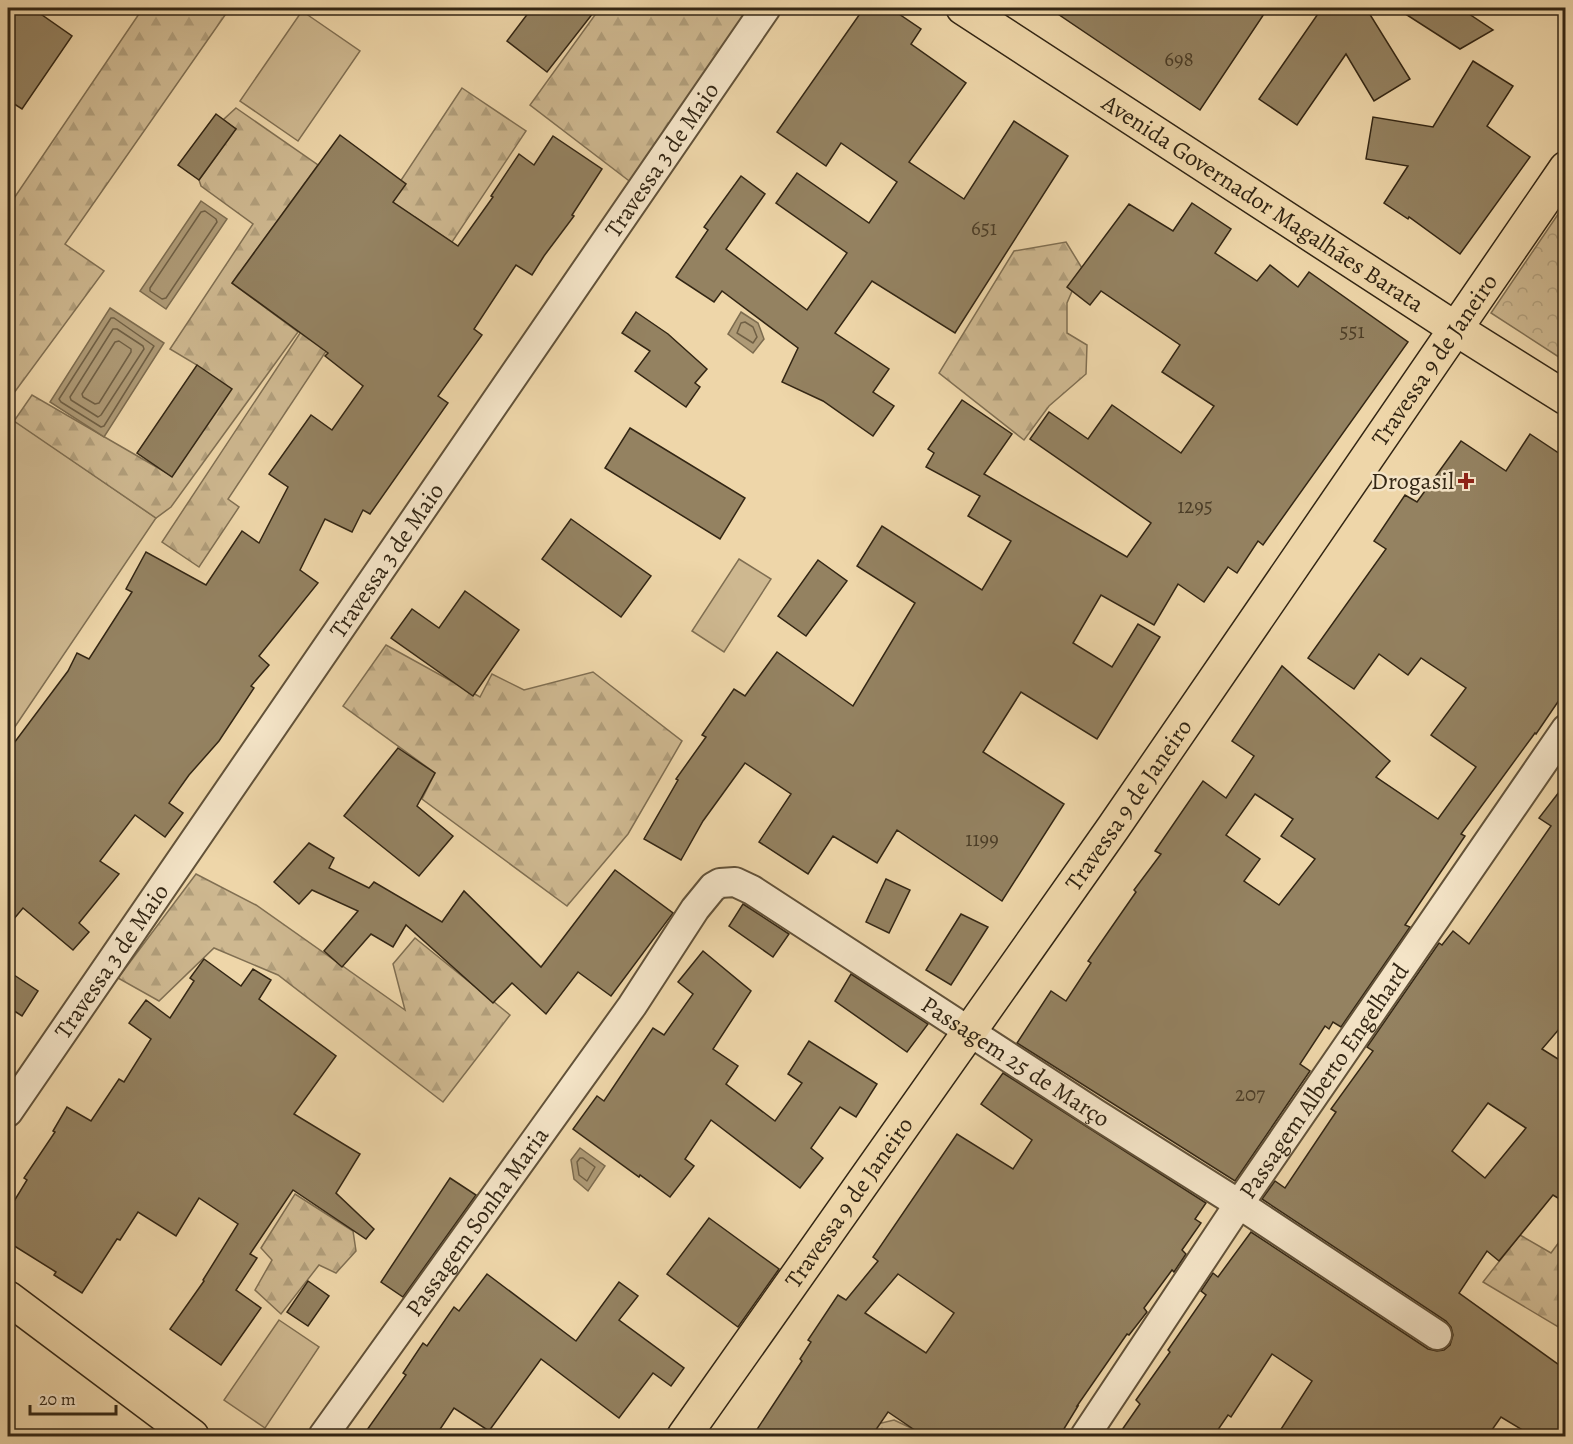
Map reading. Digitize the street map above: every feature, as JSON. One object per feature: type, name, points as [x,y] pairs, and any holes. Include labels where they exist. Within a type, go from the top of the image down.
[{"type":"main road","name":"Avenida Governador Magalhães Barata","points":[[963,8],[1456,330],[1566,398]]},
{"type":"main road","name":"Travessa 9 de Janeiro","points":[[684,1437],[1113,828],[1566,168]]},
{"type":"main road","points":[[8,1298],[192,1437]]},
{"type":"street","name":"Travessa 3 de Maio","points":[[8,1112],[766,8]]},
{"type":"street","name":"Passagem Alberto Engelhard","points":[[1085,1437],[1239,1204],[1566,729]]},
{"type":"street","name":"Passagem 25 de Março","points":[[633,1006],[695,909],[713,887],[720,883],[735,882],[752,890],[968,1032],[1239,1204],[1437,1335]]},
{"type":"street","name":"Passagem Sonha Maria","points":[[323,1437],[633,1006]]},
{"type":"green space","points":[[143,8],[230,8],[65,244],[104,271],[8,401],[8,207]]},
{"type":"green space","points":[[600,8],[766,8],[641,190],[530,105]]},
{"type":"green space","points":[[302,11],[360,51],[298,141],[240,101]]},
{"type":"green space","points":[[462,88],[526,131],[452,242],[415,217],[228,499],[239,507],[199,567],[162,542]]},
{"type":"green space","points":[[236,108],[318,165],[232,283],[298,332],[171,507],[156,518],[14,421],[32,395],[172,476],[197,365],[170,349],[253,224],[201,186],[199,180],[236,129],[223,120]]},
{"type":"green space","points":[[1565,204],[1565,361],[1491,313]]},
{"type":"green space","points":[[1066,242],[1082,268],[1067,303],[1067,333],[1087,345],[1086,374],[1049,406],[1024,440],[939,373],[1014,251]]},
{"type":"green space","points":[[8,416],[156,518],[8,737]]},
{"type":"green space","points":[[739,559],[771,579],[724,652],[692,631]]},
{"type":"green space","points":[[386,645],[480,697],[492,674],[524,690],[593,672],[682,741],[628,834],[567,906],[422,799],[435,773],[343,706]]},
{"type":"green space","points":[[196,874],[256,905],[405,1010],[393,964],[415,938],[510,1015],[443,1102],[278,975],[214,948],[159,1001],[118,978]]},
{"type":"green space","points":[[295,1194],[353,1231],[356,1251],[336,1273],[319,1265],[281,1314],[255,1290],[272,1260],[261,1248]]},
{"type":"green space","points":[[1565,1234],[1565,1331],[1483,1282],[1520,1235],[1551,1253]]},
{"type":"green space","points":[[279,1320],[319,1347],[265,1428],[224,1400]]},
{"type":"green space","points":[[894,1420],[928,1436],[876,1436],[869,1426]]},
{"type":"water","points":[[201,201],[227,219],[166,309],[140,291]]},
{"type":"water","points":[[110,308],[164,343],[104,437],[50,402]]},
{"type":"water","points":[[741,312],[758,323],[764,339],[753,353],[728,334]]},
{"type":"water","points":[[580,1148],[605,1166],[588,1191],[574,1179],[571,1160]]},
{"type":"building","points":[[8,8],[32,8],[72,36],[22,109],[8,100]]},
{"type":"building","points":[[532,8],[597,8],[547,72],[507,41]]},
{"type":"building","points":[[864,8],[890,8],[921,29],[911,44],[966,83],[909,162],[964,199],[1014,121],[1068,156],[955,333],[872,281],[835,333],[889,369],[873,392],[894,406],[873,436],[823,401],[782,382],[798,348],[722,291],[714,302],[676,277],[708,230],[704,227],[741,176],[765,194],[726,249],[807,310],[847,253],[776,203],[797,173],[869,223],[897,182],[841,143],[826,166],[777,132]]},
{"type":"building","points":[[1049,8],[1268,8],[1200,110]]},
{"type":"building","points":[[1322,8],[1366,8],[1410,79],[1374,101],[1346,54],[1297,125],[1259,99]]},
{"type":"building","points":[[1396,8],[1460,8],[1493,30],[1460,49]]},
{"type":"building","points":[[1473,61],[1513,86],[1487,126],[1530,157],[1460,254],[1409,217],[1408,219],[1384,203],[1408,166],[1366,159],[1373,117],[1433,127]]},
{"type":"building","points":[[216,114],[236,129],[199,180],[178,165]]},
{"type":"building","points":[[340,135],[406,184],[393,202],[458,246],[493,197],[491,196],[519,154],[534,165],[553,136],[602,169],[572,215],[574,216],[532,275],[516,265],[474,329],[482,335],[438,396],[448,403],[370,514],[363,510],[352,532],[325,519],[300,570],[318,583],[259,656],[269,665],[251,686],[254,688],[219,741],[189,775],[169,803],[183,813],[165,837],[135,815],[100,861],[119,874],[79,923],[89,932],[73,950],[23,908],[8,926],[8,751],[68,671],[77,653],[89,659],[132,592],[126,589],[146,552],[206,585],[242,531],[259,543],[288,487],[269,474],[311,415],[332,430],[363,386],[325,356],[328,353],[232,283]]},
{"type":"building","points":[[1192,203],[1231,229],[1215,253],[1257,281],[1270,265],[1298,287],[1309,272],[1408,342],[1263,545],[1258,541],[1237,573],[1228,567],[1204,602],[1178,584],[1154,625],[1101,595],[1073,643],[1112,667],[1138,624],[1160,637],[1097,739],[1021,692],[983,752],[1064,804],[1002,901],[897,830],[877,863],[833,836],[808,874],[759,842],[791,794],[745,763],[703,821],[681,860],[644,839],[678,780],[676,779],[706,737],[702,735],[734,689],[745,696],[777,652],[853,706],[915,603],[857,566],[882,526],[982,590],[1011,541],[968,516],[980,496],[926,467],[934,453],[928,449],[962,400],[1012,434],[984,474],[1127,557],[1151,523],[1030,439],[1049,412],[1088,439],[1112,405],[1181,453],[1214,406],[1162,372],[1180,345],[1101,291],[1090,305],[1067,287],[1129,204],[1173,231]]},
{"type":"building","points":[[636,312],[668,334],[707,369],[695,383],[700,387],[686,407],[635,371],[650,351],[622,333]]},
{"type":"building","points":[[197,365],[232,389],[172,477],[137,453]]},
{"type":"building","points":[[630,428],[745,498],[720,539],[605,468]]},
{"type":"building","points":[[1530,434],[1566,458],[1566,690],[1461,834],[1465,836],[1405,925],[1410,927],[1341,1027],[1333,1022],[1329,1029],[1325,1026],[1300,1064],[1310,1071],[1235,1181],[1017,1043],[1051,991],[1066,1001],[1091,963],[1088,961],[1136,892],[1134,890],[1161,854],[1155,851],[1203,781],[1226,798],[1254,756],[1232,741],[1282,666],[1390,761],[1376,777],[1438,819],[1476,767],[1431,735],[1466,688],[1421,658],[1408,675],[1379,654],[1354,689],[1308,658],[1386,549],[1374,541],[1405,495],[1417,502],[1461,441],[1506,471]],"holes":[[[1255,794],[1293,819],[1281,836],[1315,859],[1279,905],[1244,881],[1260,859],[1226,835]]]},
{"type":"building","points":[[571,519],[651,576],[621,617],[542,559]]},
{"type":"building","points":[[818,560],[847,581],[806,636],[778,616]]},
{"type":"building","points":[[465,591],[519,630],[473,696],[391,638],[412,609],[439,628]]},
{"type":"building","points":[[398,748],[435,773],[417,806],[453,836],[419,876],[344,816]]},
{"type":"building","points":[[1566,783],[1566,1021],[1542,1049],[1566,1064],[1566,1203],[1553,1195],[1499,1261],[1487,1251],[1459,1293],[1566,1370],[1566,1437],[1534,1437],[1501,1417],[1487,1437],[1276,1437],[1312,1381],[1272,1354],[1231,1417],[1228,1415],[1213,1437],[1117,1437],[1140,1404],[1136,1400],[1206,1295],[1201,1291],[1213,1273],[1218,1277],[1251,1232],[1428,1349],[1444,1350],[1450,1345],[1453,1335],[1446,1321],[1262,1199],[1275,1181],[1285,1188],[1336,1112],[1331,1109],[1373,1051],[1367,1047],[1439,943],[1442,945],[1453,931],[1469,944],[1551,826],[1539,818]],"holes":[[[1488,1103],[1526,1128],[1485,1178],[1452,1151]]]},
{"type":"building","points":[[309,843],[334,858],[329,868],[369,888],[374,882],[442,922],[464,891],[541,967],[615,870],[673,913],[611,996],[578,972],[546,1014],[512,983],[493,1003],[406,925],[393,947],[371,934],[342,967],[324,951],[358,911],[312,890],[299,904],[274,882]]},
{"type":"building","points":[[886,879],[910,890],[889,933],[866,922]]},
{"type":"building","points":[[743,904],[789,934],[773,957],[729,926]]},
{"type":"building","points":[[961,914],[988,927],[951,985],[926,970]]},
{"type":"building","points":[[703,951],[751,991],[713,1049],[738,1066],[726,1084],[775,1121],[802,1083],[788,1074],[809,1041],[877,1084],[856,1117],[840,1107],[811,1148],[823,1158],[800,1188],[711,1120],[685,1159],[694,1166],[670,1197],[573,1129],[597,1096],[604,1101],[653,1028],[664,1035],[693,994],[678,982]]},
{"type":"building","points":[[204,959],[241,986],[253,969],[271,980],[259,999],[336,1056],[294,1114],[360,1154],[336,1193],[374,1229],[366,1239],[293,1190],[250,1254],[257,1258],[236,1290],[261,1308],[221,1365],[170,1329],[204,1281],[238,1224],[199,1198],[176,1236],[138,1212],[120,1240],[117,1239],[82,1293],[54,1275],[56,1272],[8,1242],[8,1211],[27,1180],[24,1178],[55,1132],[53,1131],[67,1107],[91,1121],[119,1079],[124,1082],[151,1039],[129,1023],[146,1000],[170,1018],[194,981],[190,978]]},
{"type":"building","points":[[8,971],[38,991],[22,1016],[8,1007]]},
{"type":"building","points":[[851,974],[928,1024],[907,1052],[835,1001]]},
{"type":"building","points":[[1003,1073],[1206,1203],[1195,1219],[1201,1223],[1182,1250],[1186,1254],[1144,1308],[1147,1312],[1129,1335],[1127,1334],[1077,1406],[1059,1437],[925,1437],[888,1412],[871,1437],[752,1437],[802,1361],[800,1359],[811,1342],[808,1340],[838,1295],[846,1300],[878,1261],[873,1257],[957,1134],[1013,1169],[1032,1140],[981,1104]],"holes":[[[898,1274],[954,1313],[926,1353],[865,1313]]]},
{"type":"building","points":[[450,1178],[476,1195],[403,1297],[381,1282]]},
{"type":"building","points":[[709,1218],[779,1269],[738,1327],[667,1274]]},
{"type":"building","points":[[487,1274],[576,1341],[619,1282],[638,1296],[619,1320],[684,1368],[671,1386],[653,1373],[619,1418],[541,1359],[489,1431],[454,1408],[435,1437],[362,1437],[406,1375],[403,1373],[423,1343],[427,1346],[454,1307],[459,1311]]},
{"type":"building","points":[[308,1281],[329,1296],[308,1326],[287,1312]]},
{"type":"place","name":"Drogasil","points":[[1466,481]]}]
